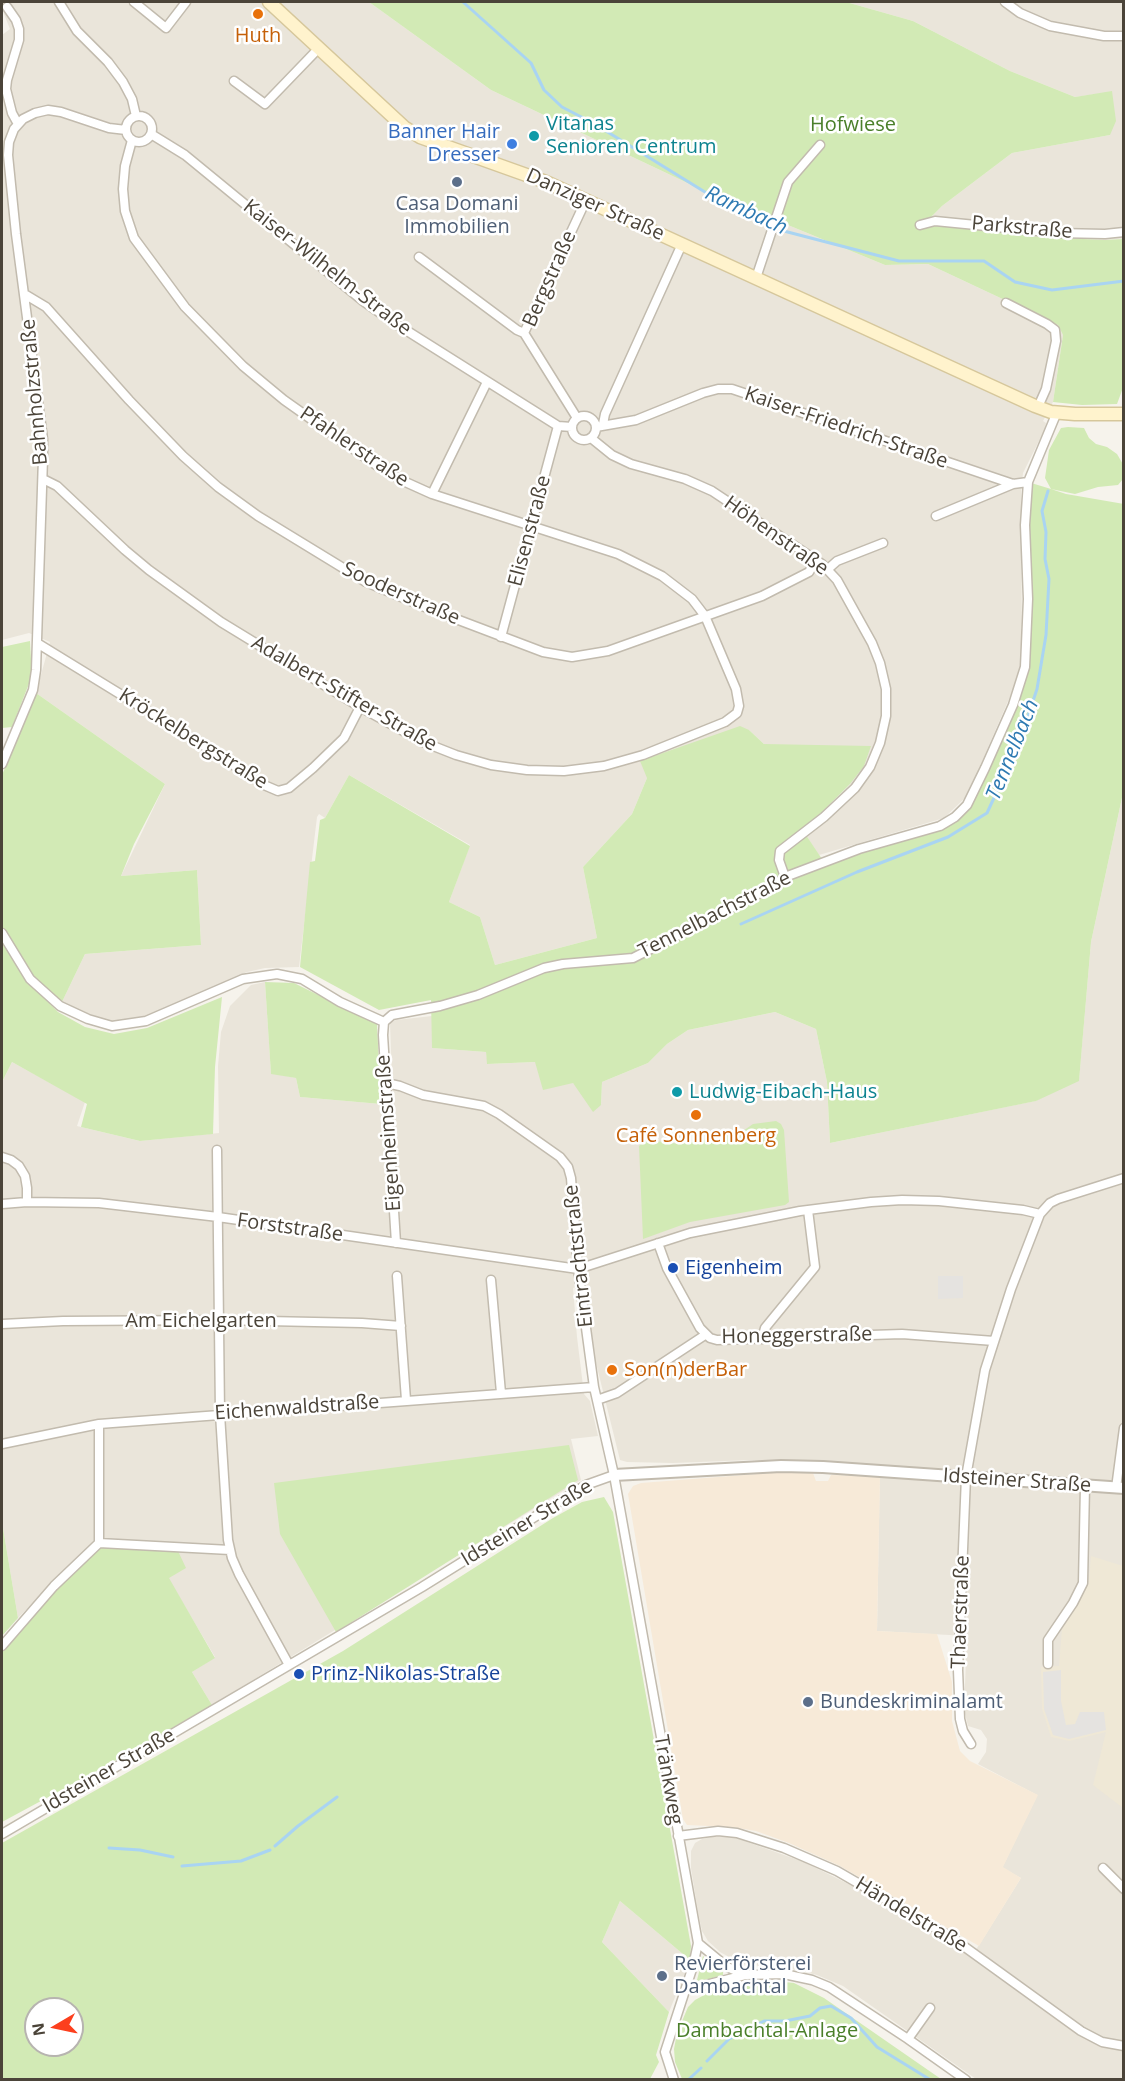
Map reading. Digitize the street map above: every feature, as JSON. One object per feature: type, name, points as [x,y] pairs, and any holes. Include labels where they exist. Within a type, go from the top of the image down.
[{"type":"main road","name":"Danziger Straße","points":[[269,2],[411,132],[442,146],[522,172],[586,200],[1038,407],[1057,412],[1124,414]]},
{"type":"street","points":[[59,2],[77,31],[108,62],[119,77],[132,99],[136,116]]},
{"type":"street","points":[[134,2],[166,28],[186,2]]},
{"type":"street","points":[[1005,2],[1020,14],[1050,26],[1104,36],[1124,36]]},
{"type":"street","points":[[7,7],[19,29],[19,40],[6,89],[18,124],[35,112],[55,110],[109,128],[126,130]]},
{"type":"street","points":[[234,81],[265,104],[319,48]]},
{"type":"street","points":[[136,116],[144,116],[152,127],[151,134],[144,141],[132,140],[126,130],[128,121],[136,116]]},
{"type":"street","name":"Bahnholzstraße","points":[[2,764],[33,690],[43,479],[43,439],[8,155],[9,142],[18,124]]},
{"type":"street","name":"Kaiser-Wilhelm-Straße","points":[[151,134],[185,155],[363,301],[558,426],[572,427]]},
{"type":"street","name":"Pfahlerstraße","points":[[132,140],[124,178],[124,201],[127,220],[134,238],[185,307],[243,366],[284,399],[384,471],[432,494],[618,554],[638,563],[677,587],[692,599],[705,616],[739,698],[740,706],[736,713],[725,722]]},
{"type":"street","points":[[756,278],[788,182],[820,145]]},
{"type":"street","name":"Bergstraße","points":[[577,418],[525,333],[586,200]]},
{"type":"street","name":"Parkstraße","points":[[920,225],[935,221],[1058,233],[1124,232]]},
{"type":"street","points":[[600,426],[586,416],[577,418],[572,427],[578,437],[587,440],[600,426],[682,244]]},
{"type":"street","points":[[419,257],[517,330],[525,333]]},
{"type":"street","name":"Sooderstraße","points":[[26,296],[46,307],[166,440],[200,472],[238,502],[366,582],[501,637],[552,654],[584,656],[608,651],[776,590],[809,572],[816,560]]},
{"type":"street","points":[[1006,303],[1055,330],[1056,341],[1048,379],[1038,407]]},
{"type":"street","points":[[432,494],[487,382]]},
{"type":"street","name":"Kaiser-Friedrich-Straße","points":[[600,426],[636,420],[702,393],[718,389],[732,389],[1013,484],[1028,482]]},
{"type":"street","name":"Tennelbachstraße","points":[[384,1022],[392,1015],[440,1006],[478,995],[544,968],[563,964],[633,958],[772,887],[785,877],[859,849],[940,826],[955,817],[967,805],[1004,724],[1025,667],[1028,599],[1025,525],[1028,482],[1057,412]]},
{"type":"street","name":"Elisenstraße","points":[[501,637],[558,426]]},
{"type":"street","name":"Höhenstraße","points":[[591,438],[612,455],[631,464],[677,476],[702,486],[828,569],[854,608],[878,656],[886,689],[886,716],[878,749],[863,778],[838,804],[780,851],[785,877]]},
{"type":"street","name":"Adalbert-Stifter-Straße","points":[[43,479],[57,486],[149,570],[221,622],[360,707],[423,742],[456,755],[509,768],[545,771],[584,769],[643,755],[725,722]]},
{"type":"street","points":[[936,516],[1013,484]]},
{"type":"street","points":[[828,569],[837,561],[883,543]]},
{"type":"street","name":"Kröckelbergstraße","points":[[37,643],[264,785],[278,791],[289,788],[344,738],[360,707]]},
{"type":"street","points":[[2,933],[30,979],[60,1006],[88,1019],[112,1026],[146,1021],[243,979],[277,974],[302,979],[340,1002],[384,1022]]},
{"type":"street","name":"Eigenheimstraße","points":[[384,1022],[396,1243]]},
{"type":"street","name":"Eintrachtstraße","points":[[387,1083],[423,1095],[484,1107],[499,1114],[560,1157],[568,1167],[571,1178],[578,1269],[594,1387],[614,1475]]},
{"type":"street","points":[[217,1150],[220,1414],[230,1550],[239,1574],[289,1665]]},
{"type":"street","points":[[2,1157],[19,1166],[25,1176],[27,1202]]},
{"type":"street","points":[[578,1269],[690,1233],[807,1210],[902,1200],[949,1202],[1040,1214],[1050,1203],[1058,1199],[1124,1178]]},
{"type":"street","name":"Forststraße","points":[[2,1204],[99,1203],[218,1217],[578,1269]]},
{"type":"street","points":[[762,1339],[765,1328],[815,1267],[807,1210]]},
{"type":"street","name":"Thaerstraße","points":[[971,1744],[961,1725],[958,1698],[966,1477],[985,1370],[1040,1214]]},
{"type":"street","name":"Honeggerstraße","points":[[658,1243],[667,1268],[705,1335],[717,1340],[902,1334],[994,1341]]},
{"type":"street","points":[[397,1276],[406,1400]]},
{"type":"street","points":[[490,1280],[501,1393]]},
{"type":"street","name":"Am Eichelgarten","points":[[2,1324],[63,1321],[219,1320],[401,1326]]},
{"type":"street","points":[[597,1400],[616,1393],[705,1335]]},
{"type":"street","name":"Eichenwaldstraße","points":[[2,1444],[99,1424],[594,1387]]},
{"type":"street","points":[[2,1646],[54,1586],[99,1543],[99,1424]]},
{"type":"street","points":[[1120,1488],[1124,1428]]},
{"type":"street","name":"Idsteiner Straße","points":[[2,1834],[422,1587],[586,1485],[614,1475],[781,1466],[1120,1488]]},
{"type":"street","name":"Tränkweg","points":[[614,1475],[698,1943],[686,1990],[665,2052],[674,2079]]},
{"type":"street","points":[[1048,1664],[1048,1640],[1073,1603],[1083,1583],[1084,1485]]},
{"type":"street","points":[[99,1543],[230,1550]]},
{"type":"street","name":"Händelstraße","points":[[678,1836],[718,1831],[737,1833],[784,1848],[837,1871],[951,1937],[1082,2031],[1102,2042],[1124,2046]]},
{"type":"street","points":[[1103,1868],[1124,1889]]},
{"type":"street","points":[[698,1943],[727,1967],[746,1975]]},
{"type":"street","points":[[686,1990],[746,1975],[784,1974],[812,1980],[845,1996],[966,2079]]},
{"type":"street","points":[[908,2039],[930,2008]]},
{"type":"shaded area","points":[[2,2],[369,2],[491,90],[698,188],[885,265],[928,264],[1058,325],[1063,335],[1053,402],[1043,421],[1046,423],[1045,429],[1023,473],[1021,492],[1022,659],[1015,685],[967,796],[944,818],[819,855],[802,829],[850,784],[771,745],[764,744],[749,730],[647,778],[632,814],[583,867],[597,938],[495,965],[480,917],[449,902],[470,845],[349,775],[325,818],[319,814],[317,817],[299,967],[265,968],[247,972],[143,1018],[120,1022],[107,1020],[61,1004],[85,954],[201,945],[197,870],[121,876],[165,784],[36,693],[50,642],[29,633],[2,640],[2,35],[10,29],[2,9]]},
{"type":"shaded area","points":[[846,2],[1123,2],[1123,239],[1040,237],[935,225],[931,217],[942,206],[1012,153],[1110,135],[1112,92],[1075,97],[1010,71],[913,21]]},
{"type":"shaded area","points":[[1123,793],[1123,2079],[976,2079],[843,1986],[817,1975],[797,1970],[742,1964],[720,1952],[708,1941],[702,1931],[698,1912],[691,1868],[691,1851],[695,1843],[702,1839],[733,1837],[804,1862],[891,1905],[972,1956],[1021,1878],[1002,1868],[1037,1795],[978,1764],[986,1752],[987,1739],[981,1730],[968,1726],[964,1709],[967,1636],[877,1631],[880,1465],[817,1461],[750,1460],[673,1463],[620,1460],[595,1359],[585,1285],[573,1288],[577,1337],[584,1394],[590,1401],[598,1436],[571,1439],[581,1480],[212,1705],[192,1672],[215,1657],[168,1578],[98,1540],[18,1618],[2,1522],[2,1082],[12,1062],[85,1102],[77,1126],[140,1141],[219,1133],[218,1066],[221,1032],[230,1006],[251,985],[265,982],[271,1073],[296,1078],[300,1097],[393,1105],[390,1023],[396,1020],[432,1016],[432,1048],[486,1052],[488,1064],[535,1062],[573,1083],[601,1105],[602,1082],[648,1063],[667,1044],[688,1030],[775,1012],[816,1029],[827,1082],[830,1143],[1035,1101],[1079,1080],[1091,942]]},
{"type":"shaded area","points":[[938,1276],[963,1276],[963,1298],[938,1299]]},
{"type":"shaded area","name":"Bundeskriminalamt","points":[[783,1472],[813,1473],[816,1481],[828,1481],[831,1475],[880,1476],[877,1631],[937,1634],[952,1682],[952,1721],[960,1751],[970,1761],[1038,1795],[1003,1867],[1021,1878],[979,1946],[840,1866],[789,1843],[756,1831],[732,1827],[687,1825],[683,1819],[628,1494],[633,1486],[641,1483]]},
{"type":"shaded area","points":[[1091,1556],[1123,1566],[1123,1808],[1093,1785],[1106,1732],[1069,1741],[1051,1737],[1042,1709],[1041,1667],[1059,1666],[1062,1629],[1080,1600],[1089,1579]]},
{"type":"shaded area","points":[[1061,1670],[1061,1701],[1066,1725],[1075,1724],[1080,1712],[1104,1712],[1106,1730],[1069,1739],[1053,1735],[1044,1709],[1043,1672]]},
{"type":"shaded area","points":[[620,1901],[690,1960],[669,2012],[602,1942]]},
{"type":"green space","name":"Hofwiese","points":[[369,2],[846,2],[913,21],[1010,71],[1075,97],[1112,91],[1116,121],[1110,135],[1012,153],[942,206],[931,217],[936,225],[1040,237],[1123,239],[1124,385],[1117,404],[1082,405],[1053,402],[1063,335],[1058,325],[928,264],[885,265],[698,188],[491,90]]},
{"type":"green space","points":[[1061,428],[1084,428],[1089,438],[1096,444],[1107,447],[1117,454],[1124,466],[1123,479],[1118,485],[1098,487],[1075,494],[1051,489],[1045,478],[1049,450]]},
{"type":"green space","points":[[1028,482],[1066,494],[1124,504],[1123,793],[1091,942],[1079,1081],[1036,1101],[830,1143],[827,1082],[816,1029],[775,1012],[688,1030],[667,1044],[648,1063],[602,1082],[601,1105],[593,1112],[573,1083],[543,1090],[535,1062],[487,1064],[486,1052],[432,1048],[431,1000],[379,1010],[300,967],[310,862],[315,861],[320,820],[325,818],[349,775],[470,846],[449,902],[480,917],[495,965],[597,938],[583,867],[632,814],[647,778],[640,761],[740,726],[749,730],[764,744],[871,746],[864,766],[850,784],[802,829],[824,862],[940,826],[967,805],[1025,667]]},
{"type":"green space","points":[[30,641],[32,676],[12,727],[2,728],[2,647]]},
{"type":"green space","points":[[36,693],[165,784],[134,844],[121,876],[197,870],[201,945],[85,954],[61,1004],[32,977],[2,930],[2,775]]},
{"type":"green space","points":[[2,942],[25,978],[58,1012],[85,1027],[114,1034],[147,1028],[222,997],[215,1067],[213,1134],[140,1141],[81,1127],[87,1104],[12,1062],[2,1082]]},
{"type":"green space","points":[[265,982],[294,983],[377,1024],[381,1104],[300,1097],[296,1078],[271,1074]]},
{"type":"green space","points":[[776,1121],[784,1130],[789,1202],[785,1205],[690,1222],[643,1239],[639,1146],[646,1140],[681,1144],[740,1133],[753,1124]]},
{"type":"green space","points":[[569,1445],[578,1480],[336,1632],[280,1534],[274,1483]]},
{"type":"green space","points":[[604,1497],[613,1512],[691,1946],[690,1960],[620,1901],[602,1942],[669,2012],[656,2055],[659,2062],[650,2079],[2,2079],[2,1843],[343,1651],[582,1502]]},
{"type":"green space","points":[[2,1522],[18,1618],[2,1636]]},
{"type":"green space","points":[[102,1546],[178,1551],[186,1568],[169,1578],[215,1658],[192,1672],[212,1705],[2,1822],[2,1651],[57,1586]]},
{"type":"green space","points":[[703,1956],[723,1971],[723,1975],[699,1982],[697,1980]]},
{"type":"green space","name":"Dambachtal-Anlage","points":[[775,1981],[794,1983],[824,1998],[941,2079],[682,2079],[675,2062],[674,2049],[677,2033],[688,2007],[695,2000],[710,1992]]},
{"type":"waterway","name":"Rambach","points":[[463,2],[531,63],[544,90],[562,107],[593,123],[726,205],[780,230],[899,261],[984,261],[1015,282],[1052,290],[1124,281]]},
{"type":"waterway","name":"Tennelbach","points":[[741,924],[857,872],[948,837],[987,813],[1018,746],[1037,689],[1046,635],[1049,579],[1045,559],[1046,532],[1042,511],[1048,491]]},
{"type":"waterway","points":[[275,1846],[337,1797]]},
{"type":"waterway","points":[[109,1848],[140,1850],[173,1857]]},
{"type":"waterway","points":[[182,1866],[241,1861],[270,1850]]},
{"type":"waterway","points":[[707,2061],[729,2039],[764,2021],[785,2021],[810,2016],[820,2008],[831,2006],[851,2018],[877,2047],[929,2079]]},
{"type":"waterway","points":[[688,2080],[701,2068]]},
{"type":"place","name":"Huth","points":[[258,14]]},
{"type":"place","name":"Vitanas Senioren Centrum","points":[[534,136]]},
{"type":"place","name":"Banner Hair Dresser","points":[[512,144]]},
{"type":"place","name":"Casa Domani Immobilien","points":[[457,182]]},
{"type":"place","name":"Ludwig-Eibach-Haus","points":[[677,1092]]},
{"type":"place","name":"Café Sonnenberg","points":[[696,1115]]},
{"type":"place","name":"Eigenheim","points":[[673,1268]]},
{"type":"place","name":"Son(n)derBar","points":[[612,1370]]},
{"type":"place","name":"Prinz-Nikolas-Straße","points":[[299,1674]]},
{"type":"place","name":"Bundeskriminalamt","points":[[808,1702]]},
{"type":"place","name":"Revierförsterei Dambachtal","points":[[662,1976]]}]
